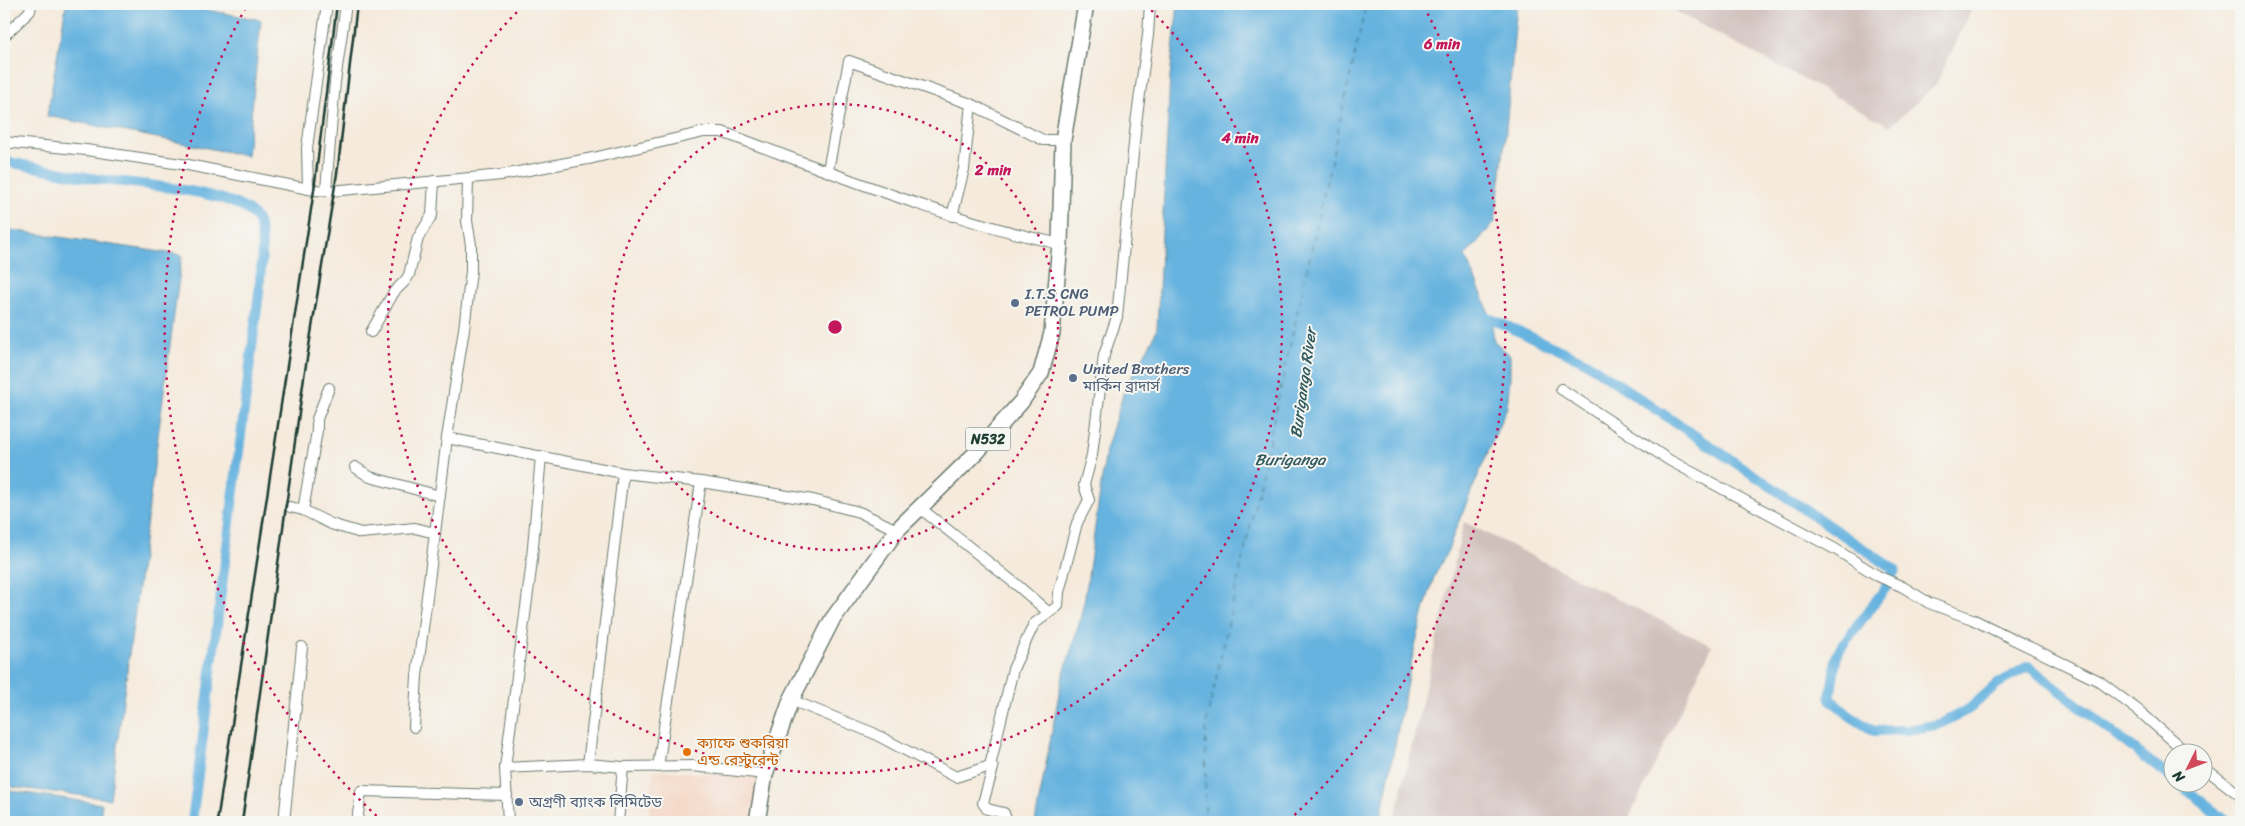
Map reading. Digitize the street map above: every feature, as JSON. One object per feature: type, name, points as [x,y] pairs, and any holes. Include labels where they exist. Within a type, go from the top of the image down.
[{"type":"highway","name":"N532","points":[[757,822],[765,774],[791,700],[832,620],[897,530],[976,453],[1021,402],[1041,372],[1052,333],[1060,244],[1063,140],[1086,4]]},
{"type":"street","points":[[308,189],[307,148],[327,4]]},
{"type":"street","points":[[326,190],[335,82],[346,4]]},
{"type":"street","points":[[1007,822],[1004,813],[988,809],[983,803],[993,768],[990,766],[1013,669],[1034,624],[1058,606],[1059,592],[1077,523],[1089,500],[1084,485],[1092,455],[1104,355],[1116,316],[1150,4]]},
{"type":"street","points":[[4,36],[29,6]]},
{"type":"street","points":[[828,170],[849,61],[971,104],[1043,140],[1063,140]]},
{"type":"street","points":[[952,216],[964,168],[971,104]]},
{"type":"street","points":[[4,142],[86,150],[188,165],[308,189],[326,190],[468,180],[593,158],[704,132],[722,132],[952,216],[1060,244]]},
{"type":"street","points":[[414,727],[417,676],[447,438],[471,271],[471,245],[467,221],[468,180]]},
{"type":"street","points":[[371,332],[394,292],[409,275],[418,238],[432,215],[434,181]]},
{"type":"street","points":[[303,510],[317,431],[317,419],[329,388]]},
{"type":"street","points":[[1561,389],[1669,460],[1835,550],[1878,576],[1903,587],[1929,603],[1980,622],[2099,682],[2139,711],[2177,744]]},
{"type":"street","points":[[447,438],[622,473],[702,482],[813,500],[859,512],[897,530]]},
{"type":"street","points":[[508,822],[505,768],[531,569],[541,456]]},
{"type":"street","points":[[356,467],[370,477],[440,496]]},
{"type":"street","points":[[588,764],[622,473]]},
{"type":"street","points":[[658,767],[702,482]]},
{"type":"street","points":[[290,507],[303,510],[331,524],[361,533],[415,528],[435,533]]},
{"type":"street","points":[[920,508],[1048,612]]},
{"type":"street","points":[[284,822],[302,647]]},
{"type":"street","points":[[791,700],[873,733],[956,777],[990,766]]},
{"type":"street","points":[[505,768],[588,764],[623,767],[692,766],[765,774]]},
{"type":"street","points":[[618,822],[623,767]]},
{"type":"street","points":[[2212,774],[2241,796]]},
{"type":"street","points":[[357,822],[360,791],[507,795]]},
{"type":"shaded area","points":[[1662,4],[1974,4],[1936,85],[1890,126]]},
{"type":"shaded area","points":[[1464,522],[1712,646],[1627,822],[1394,822]]},
{"type":"shaded area","points":[[653,770],[762,778],[757,822],[648,822]]},
{"type":"water","points":[[66,4],[175,4],[261,20],[247,156],[47,116]]},
{"type":"water","name":"Buriganga","points":[[1178,4],[1517,4],[1505,141],[1495,222],[1465,256],[1487,308],[1494,341],[1510,355],[1507,407],[1448,550],[1434,577],[1410,667],[1380,822],[1035,822],[1061,683],[1085,597],[1106,450],[1125,388],[1152,341],[1157,328],[1170,77]]},
{"type":"water","points":[[4,229],[182,255],[110,799],[4,786]]},
{"type":"water","points":[[4,790],[102,804],[100,822],[4,822]]},
{"type":"waterway","points":[[4,161],[98,179],[206,194],[227,200],[244,208],[255,217],[259,224],[262,243],[259,293],[192,822]]},
{"type":"waterway","points":[[1478,313],[1584,361],[1895,570],[1884,590],[1837,653],[1830,699],[1850,716],[1874,731],[1908,730],[1940,724],[1969,709],[1996,685],[2028,666],[2162,771]]},
{"type":"waterway","points":[[2192,794],[2228,822]]},
{"type":"ferry route","points":[[1205,822],[1206,724],[1366,4]]},
{"type":"railway","points":[[217,822],[314,190],[337,4]]},
{"type":"railway","points":[[242,822],[304,377],[338,167],[357,4]]},
{"type":"place","name":"I.T.S CNG PETROL PUMP","points":[[1015,303]]},
{"type":"place","name":"United Brothers মার্কিন ব্রাদার্স","points":[[1073,378]]},
{"type":"place","name":"ক্যাফে শুকরিয়া এন্ড রেস্টুরেন্ট","points":[[687,752]]},
{"type":"place","name":"অগ্রণী ব্যাংক লিমিটেড","points":[[519,802]]},
{"type":"water label","name":"Buriganga River","points":[[1303,383]]}]
